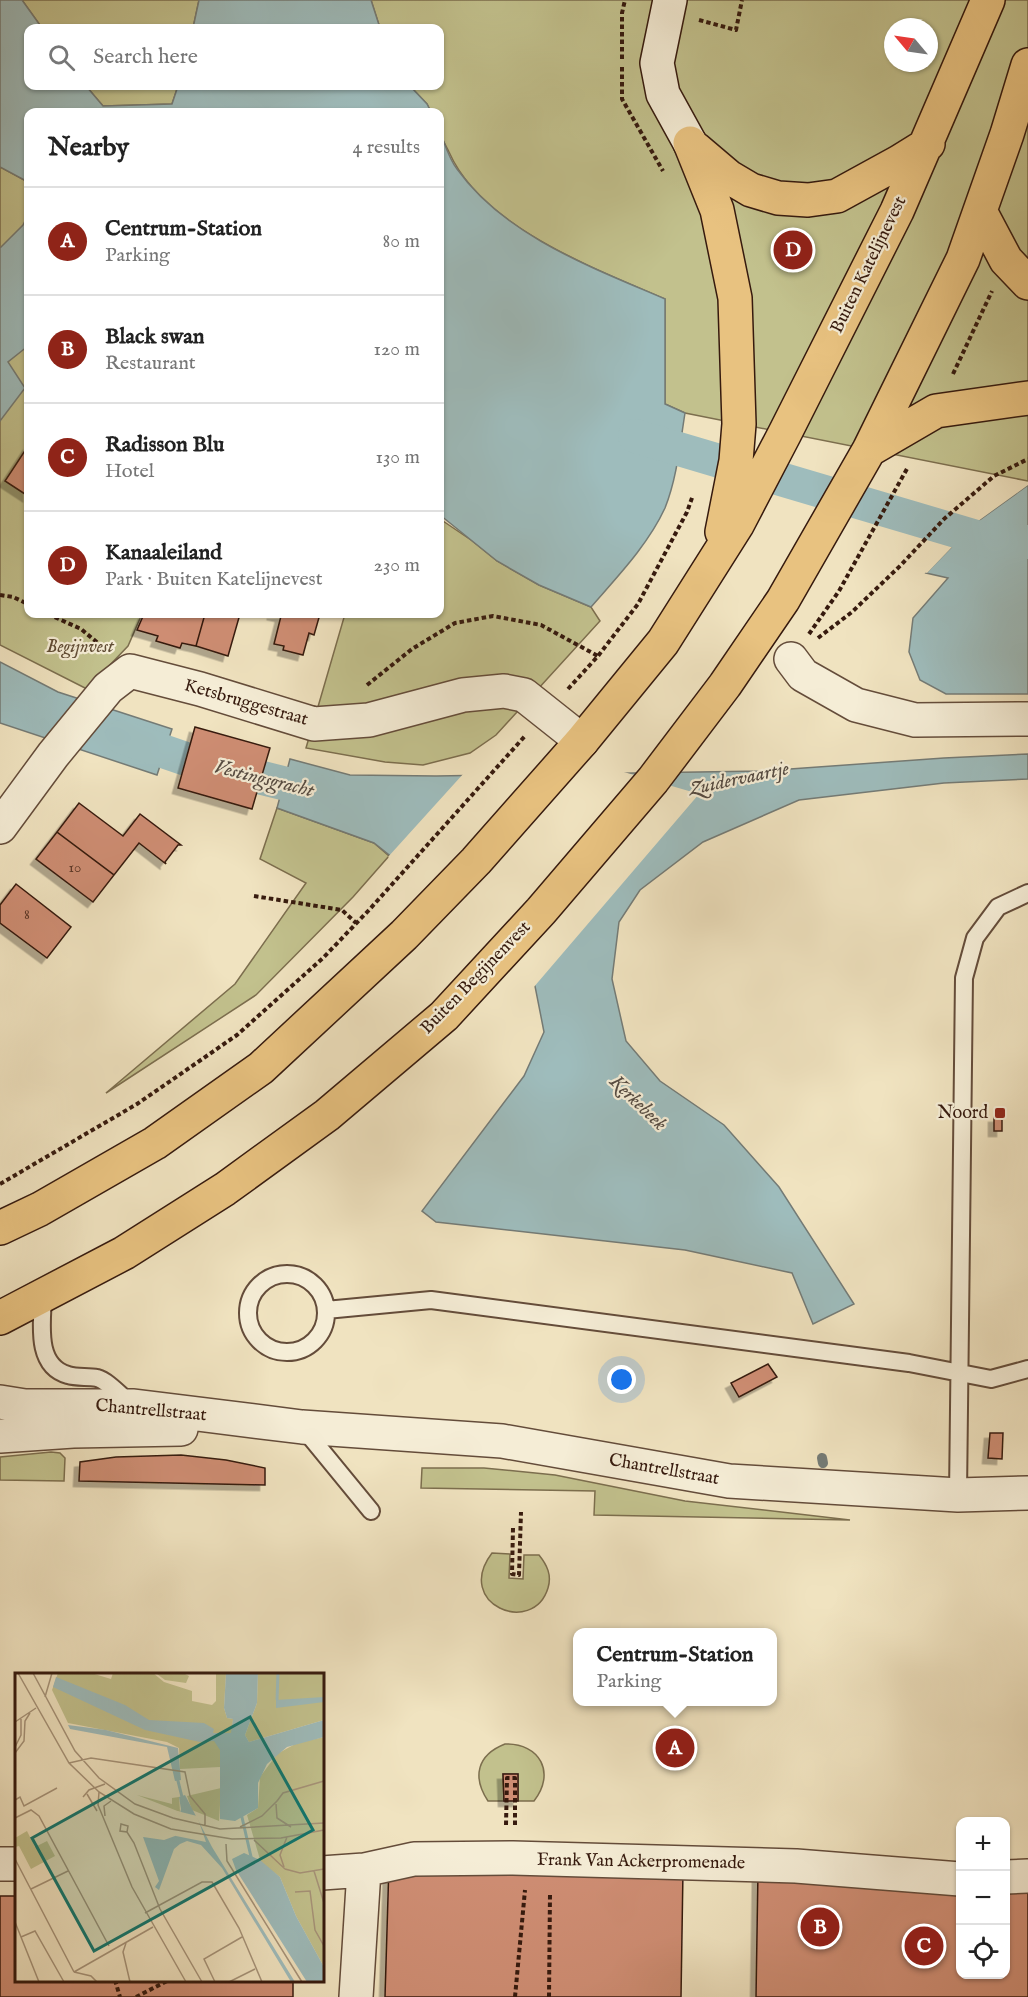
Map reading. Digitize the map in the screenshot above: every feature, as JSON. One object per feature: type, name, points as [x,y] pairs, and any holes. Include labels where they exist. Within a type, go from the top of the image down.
[{"type":"main road","name":"Buiten Katelijnevest","points":[[731,523],[786,433],[897,211],[928,144],[988,0]]},
{"type":"main road","points":[[869,450],[963,259],[1007,134],[1028,65]]},
{"type":"main road","points":[[690,143],[729,177],[750,190],[778,198],[808,200],[837,196],[928,144]]},
{"type":"main road","points":[[0,1228],[39,1209],[155,1143],[261,1068],[404,935],[476,861],[575,749],[663,642],[715,561],[731,523],[739,424],[735,298],[717,210],[690,143]]},
{"type":"main road","points":[[980,211],[1017,272]]},
{"type":"main road","points":[[869,450],[936,411],[1028,398]]},
{"type":"main road","name":"Buiten Begijnenvest","points":[[0,1318],[124,1253],[225,1189],[327,1115],[444,1016],[541,911],[653,780],[725,685],[783,600],[869,450]]},
{"type":"street","points":[[681,9],[657,63],[663,94],[690,143]]},
{"type":"street","points":[[791,659],[803,675],[856,705],[915,720],[1028,719]]},
{"type":"street","points":[[0,827],[53,755],[119,679]]},
{"type":"street","name":"Ketsbruggestraat","points":[[119,679],[200,689],[314,724],[369,720],[463,695],[504,691],[524,695],[547,712],[575,749]]},
{"type":"street","name":"Chantrellstraat","points":[[0,1402],[25,1406],[134,1406],[302,1427],[502,1441],[729,1481],[958,1495],[1028,1493]]},
{"type":"street","name":"Chantrellstraat","points":[[0,1436],[73,1431],[302,1427]]},
{"type":"street","name":"Frank Van Ackerpromenade","points":[[324,1873],[364,1870],[414,1859],[539,1859],[796,1866],[956,1879]]},
{"type":"street","points":[[356,1997],[364,1870]]},
{"type":"street","points":[[1010,1877],[1028,1876]]},
{"type":"lane","points":[[958,1495],[964,978],[975,938],[998,908],[1028,893]]},
{"type":"lane","points":[[284,1274],[299,1276],[313,1284],[322,1296],[326,1310],[324,1325],[316,1339],[305,1348],[290,1352],[275,1350],[261,1342],[252,1331],[248,1316],[250,1301],[257,1287],[269,1278],[284,1274]]},
{"type":"lane","points":[[43,1297],[42,1329],[45,1355],[54,1368],[68,1375],[99,1379],[134,1406]]},
{"type":"lane","points":[[326,1310],[431,1300],[909,1363],[991,1379],[1028,1369]]},
{"type":"lane","points":[[302,1427],[370,1511]]},
{"type":"path","points":[[625,0],[622,13],[622,99],[667,178]]},
{"type":"path","points":[[681,9],[735,30],[742,0]]},
{"type":"path","points":[[936,411],[1017,272]]},
{"type":"path","points":[[791,659],[839,591],[913,458]]},
{"type":"path","points":[[791,659],[852,612],[944,519],[994,476],[1028,459]]},
{"type":"path","points":[[0,1184],[137,1104],[237,1035],[324,957],[598,656],[638,604],[687,512]]},
{"type":"path","points":[[0,595],[24,602]]},
{"type":"path","points":[[358,691],[412,649],[455,622],[493,616],[541,626],[598,656]]},
{"type":"path","points":[[57,618],[81,629],[119,679]]},
{"type":"path","points":[[254,896],[342,910],[357,923]]},
{"type":"path","points":[[513,1528],[512,1574],[519,1575],[521,1512]]},
{"type":"path","points":[[506,1829],[507,1778],[515,1778],[515,1825]]},
{"type":"path","points":[[514,1997],[539,1859]]},
{"type":"path","points":[[539,1859],[549,1997]]},
{"type":"path","points":[[116,1982],[120,1997]]},
{"type":"path","points":[[136,1997],[165,1982]]},
{"type":"green space","points":[[22,0],[199,0],[194,24],[39,24]]},
{"type":"green space","points":[[371,0],[1028,0],[1028,481],[685,413],[665,404],[665,299],[574,259],[513,223],[487,202],[465,179],[445,145],[444,108],[429,108],[414,90],[444,90],[444,24],[379,24]]},
{"type":"green space","points":[[89,90],[177,90],[172,104],[103,106]]},
{"type":"green space","name":"Begijnvest","points":[[0,167],[24,180],[24,618],[140,618],[128,646],[87,689],[0,645]]},
{"type":"green space","points":[[444,522],[497,561],[539,585],[591,607],[600,621],[496,735],[470,753],[423,765],[385,762],[306,748],[344,618],[444,618]]},
{"type":"green space","points":[[277,808],[374,843],[389,856],[353,897],[256,995],[106,1093],[235,984],[306,883],[260,859]]},
{"type":"green space","points":[[60,1453],[65,1458],[64,1481],[0,1480],[0,1457]]},
{"type":"green space","points":[[422,1468],[484,1468],[555,1475],[685,1501],[850,1520],[594,1515],[595,1491],[421,1488]]},
{"type":"green space","points":[[492,1553],[510,1554],[509,1578],[523,1579],[524,1555],[539,1555],[549,1574],[548,1588],[540,1603],[527,1610],[513,1612],[500,1608],[489,1599],[482,1587],[483,1571]]},
{"type":"green space","points":[[505,1744],[527,1749],[541,1762],[544,1780],[534,1801],[518,1801],[518,1774],[503,1774],[504,1801],[488,1801],[483,1792],[479,1775],[483,1761],[488,1754]]},
{"type":"water","points":[[0,0],[22,0],[39,24],[24,24],[24,90],[89,90],[103,106],[172,104],[177,90],[414,90],[429,108],[24,108],[24,180],[0,167]]},
{"type":"water","points":[[199,0],[371,0],[379,24],[194,24]]},
{"type":"water","points":[[444,143],[457,169],[477,193],[525,231],[580,262],[665,299],[665,404],[685,413],[678,461],[665,508],[650,535],[591,607],[539,585],[497,561],[444,518]]},
{"type":"water","points":[[24,223],[24,349],[8,362],[24,389],[0,421],[0,248]]},
{"type":"water","points":[[1028,485],[1028,694],[946,694],[920,680],[909,652],[913,618],[948,578],[926,573],[974,524]]},
{"type":"water","points":[[0,662],[58,692],[172,729],[157,775],[0,723]]},
{"type":"water","name":"Zuidervaartje","points":[[1028,754],[1028,779],[944,783],[799,800],[703,842],[640,890],[619,922],[612,979],[626,1041],[660,1081],[724,1125],[779,1187],[854,1304],[813,1324],[792,1273],[685,1250],[436,1222],[422,1211],[524,1076],[544,1032],[535,986],[476,924],[374,843],[277,808],[290,759],[350,775],[436,776],[762,771]]},
{"type":"pier","points":[[1028,482],[1028,485],[974,524],[927,573],[924,572],[972,521]]},
{"type":"pier","points":[[617,770],[699,794],[533,988],[474,926],[388,857],[464,773]]},
{"type":"building","points":[[24,452],[24,493],[5,481]]},
{"type":"building","points":[[142,618],[204,618],[196,646],[182,643],[180,648],[156,641],[158,636],[137,630]]},
{"type":"building","points":[[204,618],[239,618],[228,656],[196,646]]},
{"type":"building","points":[[280,618],[319,618],[314,635],[309,633],[303,655],[283,650],[284,646],[274,644]]},
{"type":"building","points":[[195,727],[270,748],[252,809],[178,788]]},
{"type":"building","points":[[79,803],[123,836],[140,814],[181,845],[178,845],[165,862],[166,864],[139,843],[114,875],[57,832]]},
{"type":"building","points":[[57,832],[114,875],[93,902],[36,859]]},
{"type":"building","points":[[16,884],[71,927],[47,958],[0,923],[0,905]]},
{"type":"building","points":[[994,1117],[1002,1117],[1002,1131],[994,1131]]},
{"type":"building","points":[[768,1364],[777,1377],[739,1397],[731,1383]]},
{"type":"building","points":[[990,1433],[1003,1433],[1002,1459],[988,1458]]},
{"type":"building","points":[[181,1455],[226,1460],[265,1468],[265,1485],[79,1481],[80,1462],[116,1457]]},
{"type":"building","points":[[503,1774],[518,1774],[518,1801],[504,1801]]},
{"type":"building","points":[[389,1864],[683,1870],[681,1997],[385,1997]]},
{"type":"building","points":[[758,1871],[956,1876],[956,1979],[1010,1979],[1010,1877],[1028,1877],[1028,1997],[756,1997]]},
{"type":"building","points":[[0,1896],[15,1896],[15,1982],[293,1982],[293,1997],[0,1997]]},
{"type":"waterway","points":[[635,436],[990,541],[1028,542]]},
{"type":"waterway","name":"Vestingsgracht","points":[[122,737],[186,759],[327,794]]},
{"type":"waterway","name":"Kerkebeek","points":[[822,1458],[823,1463]]},
{"type":"place","name":"Kanaaleiland","points":[[793,250]]},
{"type":"place","name":"Noord","points":[[1000,1113]]},
{"type":"place","name":"Centrum-Station","points":[[675,1748]]},
{"type":"place","name":"Black swan","points":[[820,1927]]},
{"type":"place","name":"Radisson Blu","points":[[924,1946]]}]
